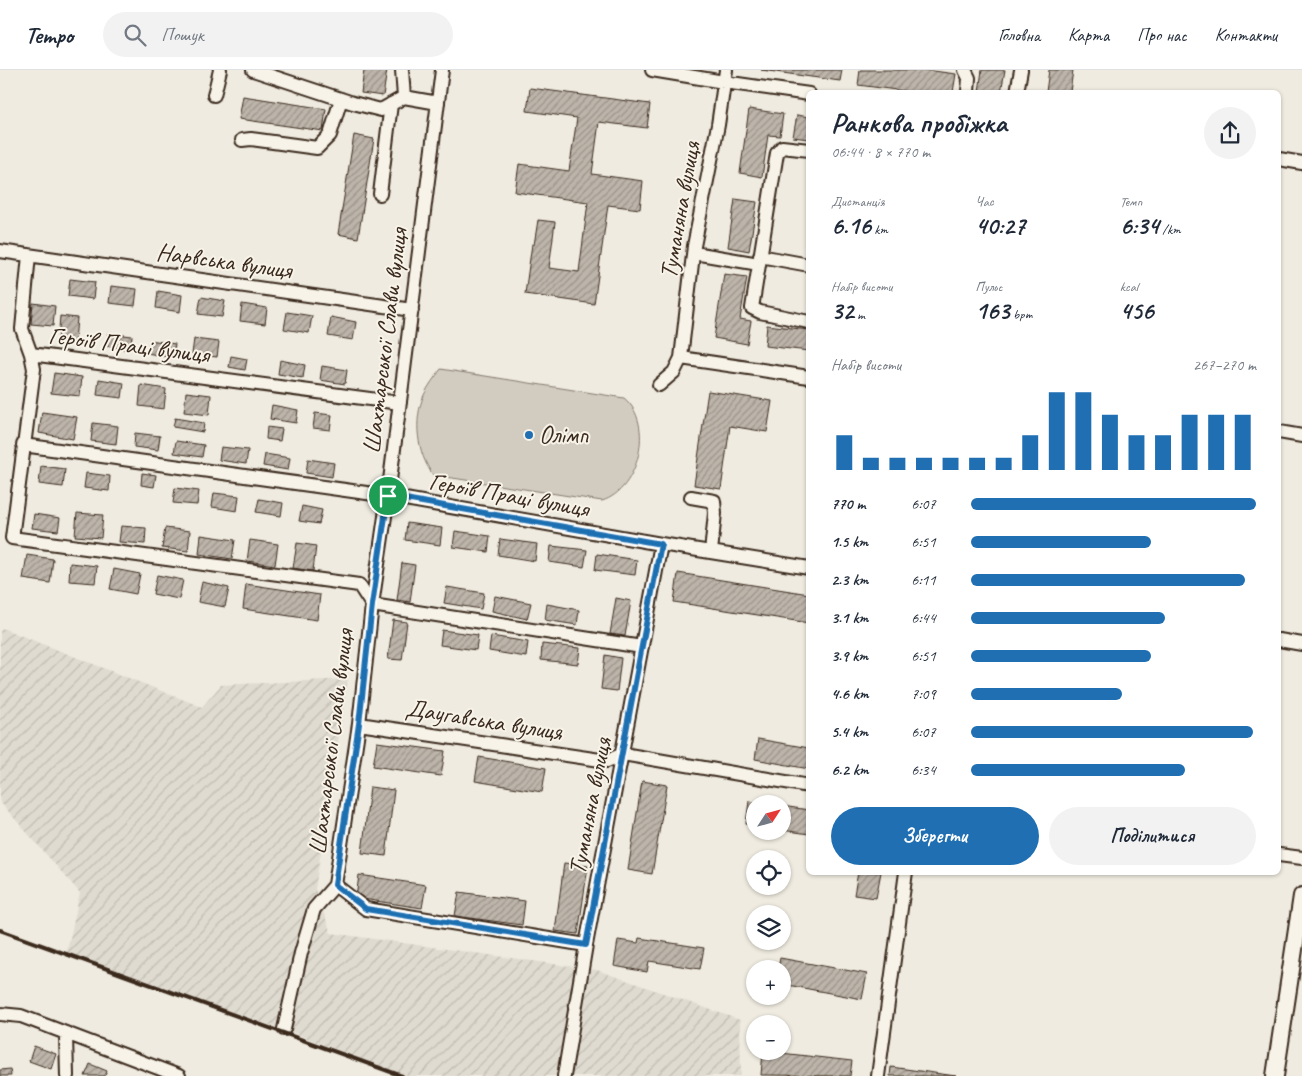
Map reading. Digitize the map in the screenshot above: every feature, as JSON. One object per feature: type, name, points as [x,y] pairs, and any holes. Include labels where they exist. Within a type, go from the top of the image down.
[{"type":"main road","points":[[1275,1076],[1302,896]]},
{"type":"street","points":[[214,95],[220,70]]},
{"type":"street","points":[[253,70],[381,110],[404,97],[438,103]]},
{"type":"street","points":[[402,70],[404,97]]},
{"type":"street","name":"Шахтарської Слави вулиця","points":[[335,885],[359,724],[372,605],[388,496],[442,70]]},
{"type":"street","points":[[652,70],[725,76],[806,93]]},
{"type":"street","points":[[965,70],[968,78],[968,90]]},
{"type":"street","points":[[1017,90],[1020,70]]},
{"type":"street","name":"Туманяна вулиця","points":[[681,358],[694,253],[718,125],[725,76]]},
{"type":"street","points":[[242,140],[251,139],[317,148],[330,135],[341,99]]},
{"type":"street","points":[[380,194],[391,104]]},
{"type":"street","points":[[806,150],[782,147],[778,154],[752,308],[760,312],[806,321]]},
{"type":"street","points":[[1281,160],[1302,163]]},
{"type":"street","name":"Нарвська вулиця","points":[[0,251],[412,310]]},
{"type":"street","points":[[694,253],[806,265]]},
{"type":"street","points":[[29,255],[22,328],[32,354],[34,369],[12,538],[359,585],[372,605],[642,647]]},
{"type":"street","name":"Героїв Праці вулиця","points":[[32,354],[400,403]]},
{"type":"street","points":[[658,384],[674,372],[681,358],[806,377]]},
{"type":"street","points":[[1281,432],[1302,436]]},
{"type":"street","name":"Героїв Праці вулиця","points":[[23,445],[388,496],[806,568]]},
{"type":"street","points":[[691,497],[714,501],[715,513],[711,552]]},
{"type":"street","name":"Туманяна вулиця","points":[[564,1076],[586,945],[661,544]]},
{"type":"street","points":[[1281,640],[1302,644]]},
{"type":"street","name":"Даугавська вулиця","points":[[359,724],[607,761],[623,754],[806,785]]},
{"type":"street","points":[[1281,855],[1302,858]]},
{"type":"street","points":[[878,1076],[906,875]]},
{"type":"street","points":[[284,1028],[301,953],[314,909],[335,885],[366,909],[586,945]]},
{"type":"street","points":[[0,1014],[21,1016],[66,1035],[179,1076]]},
{"type":"street","points":[[66,1035],[66,1076]]},
{"type":"shaded area","name":"Олімп","points":[[441,369],[624,398],[633,409],[639,423],[640,439],[638,455],[633,470],[625,484],[615,494],[602,501],[433,475],[420,447],[418,425],[421,405],[426,392]]},
{"type":"shaded area","points":[[2,628],[202,707],[221,685],[348,679],[315,889],[331,933],[597,970],[740,1020],[741,1076],[404,1076],[296,1034],[66,956],[80,893],[0,802],[0,632]]},
{"type":"building","points":[[364,70],[387,70],[383,96],[361,93]]},
{"type":"building","points":[[761,70],[842,70],[840,81]]},
{"type":"building","points":[[860,70],[926,70],[956,74],[953,90],[897,90],[858,85]]},
{"type":"building","points":[[982,70],[1005,70],[1001,90],[979,90]]},
{"type":"building","points":[[1049,70],[1073,70],[1070,90],[1046,90]]},
{"type":"building","points":[[530,88],[650,104],[647,128],[599,122],[592,174],[643,181],[640,209],[608,205],[594,304],[525,294],[532,244],[534,245],[538,220],[555,222],[549,268],[579,272],[588,202],[515,192],[519,164],[569,171],[577,118],[527,111]]},
{"type":"building","points":[[243,96],[326,109],[323,131],[239,119]]},
{"type":"building","points":[[749,109],[783,114],[780,136],[768,135],[762,177],[740,173]]},
{"type":"building","points":[[797,115],[806,116],[806,139],[793,137]]},
{"type":"building","points":[[354,135],[374,139],[358,238],[338,234]]},
{"type":"building","points":[[735,199],[757,202],[749,251],[728,247]]},
{"type":"building","points":[[724,274],[747,277],[740,319],[751,321],[747,344],[714,338]]},
{"type":"building","points":[[70,279],[95,282],[93,299],[68,296]]},
{"type":"building","points":[[111,286],[137,289],[135,306],[109,303]]},
{"type":"building","points":[[158,291],[182,295],[180,312],[156,308]]},
{"type":"building","points":[[201,297],[225,301],[222,317],[198,314]]},
{"type":"building","points":[[33,303],[55,306],[53,326],[31,324]]},
{"type":"building","points":[[242,304],[267,308],[265,324],[240,321]]},
{"type":"building","points":[[287,312],[312,316],[309,333],[284,329]]},
{"type":"building","points":[[60,316],[77,318],[75,342],[58,341]]},
{"type":"building","points":[[331,317],[356,322],[353,340],[328,336]]},
{"type":"building","points":[[767,325],[806,330],[806,351],[765,346]]},
{"type":"building","points":[[108,333],[132,336],[130,350],[106,346]]},
{"type":"building","points":[[194,339],[219,342],[217,357],[192,354]]},
{"type":"building","points":[[150,340],[175,344],[173,358],[147,353]]},
{"type":"building","points":[[231,356],[247,359],[245,370],[229,367]]},
{"type":"building","points":[[280,360],[305,365],[303,378],[278,374]]},
{"type":"building","points":[[322,366],[347,370],[345,384],[320,380]]},
{"type":"building","points":[[54,373],[82,377],[80,396],[51,393]]},
{"type":"building","points":[[99,379],[124,383],[122,398],[97,395]]},
{"type":"building","points":[[141,385],[166,389],[164,409],[139,406]]},
{"type":"building","points":[[708,391],[772,401],[767,432],[730,426],[721,489],[694,485]]},
{"type":"building","points":[[186,392],[211,395],[209,415],[184,412]]},
{"type":"building","points":[[272,405],[298,410],[296,423],[270,419]]},
{"type":"building","points":[[42,412],[77,417],[73,439],[39,433]]},
{"type":"building","points":[[315,413],[332,415],[330,430],[313,428]]},
{"type":"building","points":[[175,418],[204,423],[203,432],[173,427]]},
{"type":"building","points":[[93,423],[118,426],[116,444],[91,441]]},
{"type":"building","points":[[267,427],[282,429],[280,441],[266,439]]},
{"type":"building","points":[[135,433],[160,436],[158,450],[134,447]]},
{"type":"building","points":[[176,441],[204,445],[202,457],[174,453]]},
{"type":"building","points":[[221,447],[248,450],[246,464],[219,460]]},
{"type":"building","points":[[265,454],[290,458],[288,470],[263,466]]},
{"type":"building","points":[[308,459],[334,463],[332,477],[306,473]]},
{"type":"building","points":[[41,466],[65,469],[63,487],[39,484]]},
{"type":"building","points":[[86,473],[110,476],[109,491],[84,488]]},
{"type":"building","points":[[142,473],[156,475],[154,487],[141,485]]},
{"type":"building","points":[[175,488],[199,491],[197,505],[173,503]]},
{"type":"building","points":[[214,493],[239,496],[237,511],[212,507]]},
{"type":"building","points":[[259,499],[283,503],[281,516],[256,512]]},
{"type":"building","points":[[302,506],[322,510],[319,524],[299,521]]},
{"type":"building","points":[[77,513],[103,515],[101,538],[75,536]]},
{"type":"building","points":[[34,514],[60,518],[58,531],[32,528]]},
{"type":"building","points":[[407,523],[442,528],[440,545],[405,540]]},
{"type":"building","points":[[121,526],[146,528],[145,544],[119,542]]},
{"type":"building","points":[[165,528],[190,531],[188,551],[162,548]]},
{"type":"building","points":[[455,531],[490,536],[488,552],[453,547]]},
{"type":"building","points":[[201,535],[235,540],[232,559],[199,554]]},
{"type":"building","points":[[500,539],[537,544],[535,561],[498,555]]},
{"type":"building","points":[[250,540],[278,544],[275,565],[247,561]]},
{"type":"building","points":[[297,543],[316,546],[313,571],[293,568]]},
{"type":"building","points":[[551,546],[587,550],[584,567],[549,562]]},
{"type":"building","points":[[597,554],[637,560],[635,575],[595,570]]},
{"type":"building","points":[[27,555],[53,559],[50,583],[23,579]]},
{"type":"building","points":[[70,563],[97,566],[95,583],[69,581]]},
{"type":"building","points":[[402,563],[415,565],[410,602],[397,600]]},
{"type":"building","points":[[114,569],[140,574],[136,594],[110,589]]},
{"type":"building","points":[[678,573],[806,594],[806,623],[674,602]]},
{"type":"building","points":[[157,575],[183,580],[179,599],[153,594]]},
{"type":"building","points":[[202,582],[229,588],[225,607],[198,602]]},
{"type":"building","points":[[246,584],[320,595],[317,620],[243,609]]},
{"type":"building","points":[[447,587],[484,593],[481,609],[444,603]]},
{"type":"building","points":[[495,596],[531,603],[527,619],[492,611]]},
{"type":"building","points":[[616,598],[631,601],[625,636],[610,634]]},
{"type":"building","points":[[547,604],[579,610],[577,625],[545,620]]},
{"type":"building","points":[[393,620],[407,622],[402,660],[388,659]]},
{"type":"building","points":[[442,630],[478,635],[476,650],[440,645]]},
{"type":"building","points":[[491,636],[528,642],[526,657],[489,651]]},
{"type":"building","points":[[542,644],[580,648],[578,664],[541,660]]},
{"type":"building","points":[[605,655],[621,658],[617,691],[601,689]]},
{"type":"building","points":[[758,739],[806,747],[806,768],[755,759]]},
{"type":"building","points":[[377,742],[445,751],[441,776],[373,766]]},
{"type":"building","points":[[479,757],[546,768],[542,792],[475,781]]},
{"type":"building","points":[[642,781],[667,785],[652,874],[628,870]]},
{"type":"building","points":[[370,787],[394,790],[386,856],[362,853]]},
{"type":"building","points":[[791,807],[806,810],[806,834],[791,831]]},
{"type":"building","points":[[564,863],[588,866],[578,934],[555,931]]},
{"type":"building","points":[[359,875],[426,885],[422,908],[356,898]]},
{"type":"building","points":[[857,875],[880,875],[876,898],[854,895]]},
{"type":"building","points":[[459,892],[525,901],[522,925],[455,916]]},
{"type":"building","points":[[639,938],[704,948],[700,969],[649,961],[647,972],[614,966],[618,940],[638,943]]},
{"type":"building","points":[[791,960],[867,974],[862,999],[791,986]]},
{"type":"building","points":[[34,1046],[56,1054],[51,1069],[29,1061]]},
{"type":"building","points":[[791,1054],[852,1061],[850,1076],[761,1075],[762,1060],[791,1060]]},
{"type":"building","points":[[90,1064],[107,1071],[105,1076],[85,1076]]},
{"type":"building","points":[[891,1067],[956,1076],[890,1076]]},
{"type":"building","points":[[10,1069],[11,1076],[0,1076],[0,1070]]},
{"type":"railway","points":[[0,930],[402,1076]]},
{"type":"place","name":"Олімп","points":[[529,435]]},
{"type":"route","points":[[388,496],[661,544],[586,945],[366,909],[335,885],[359,724],[372,605],[388,496]]}]
